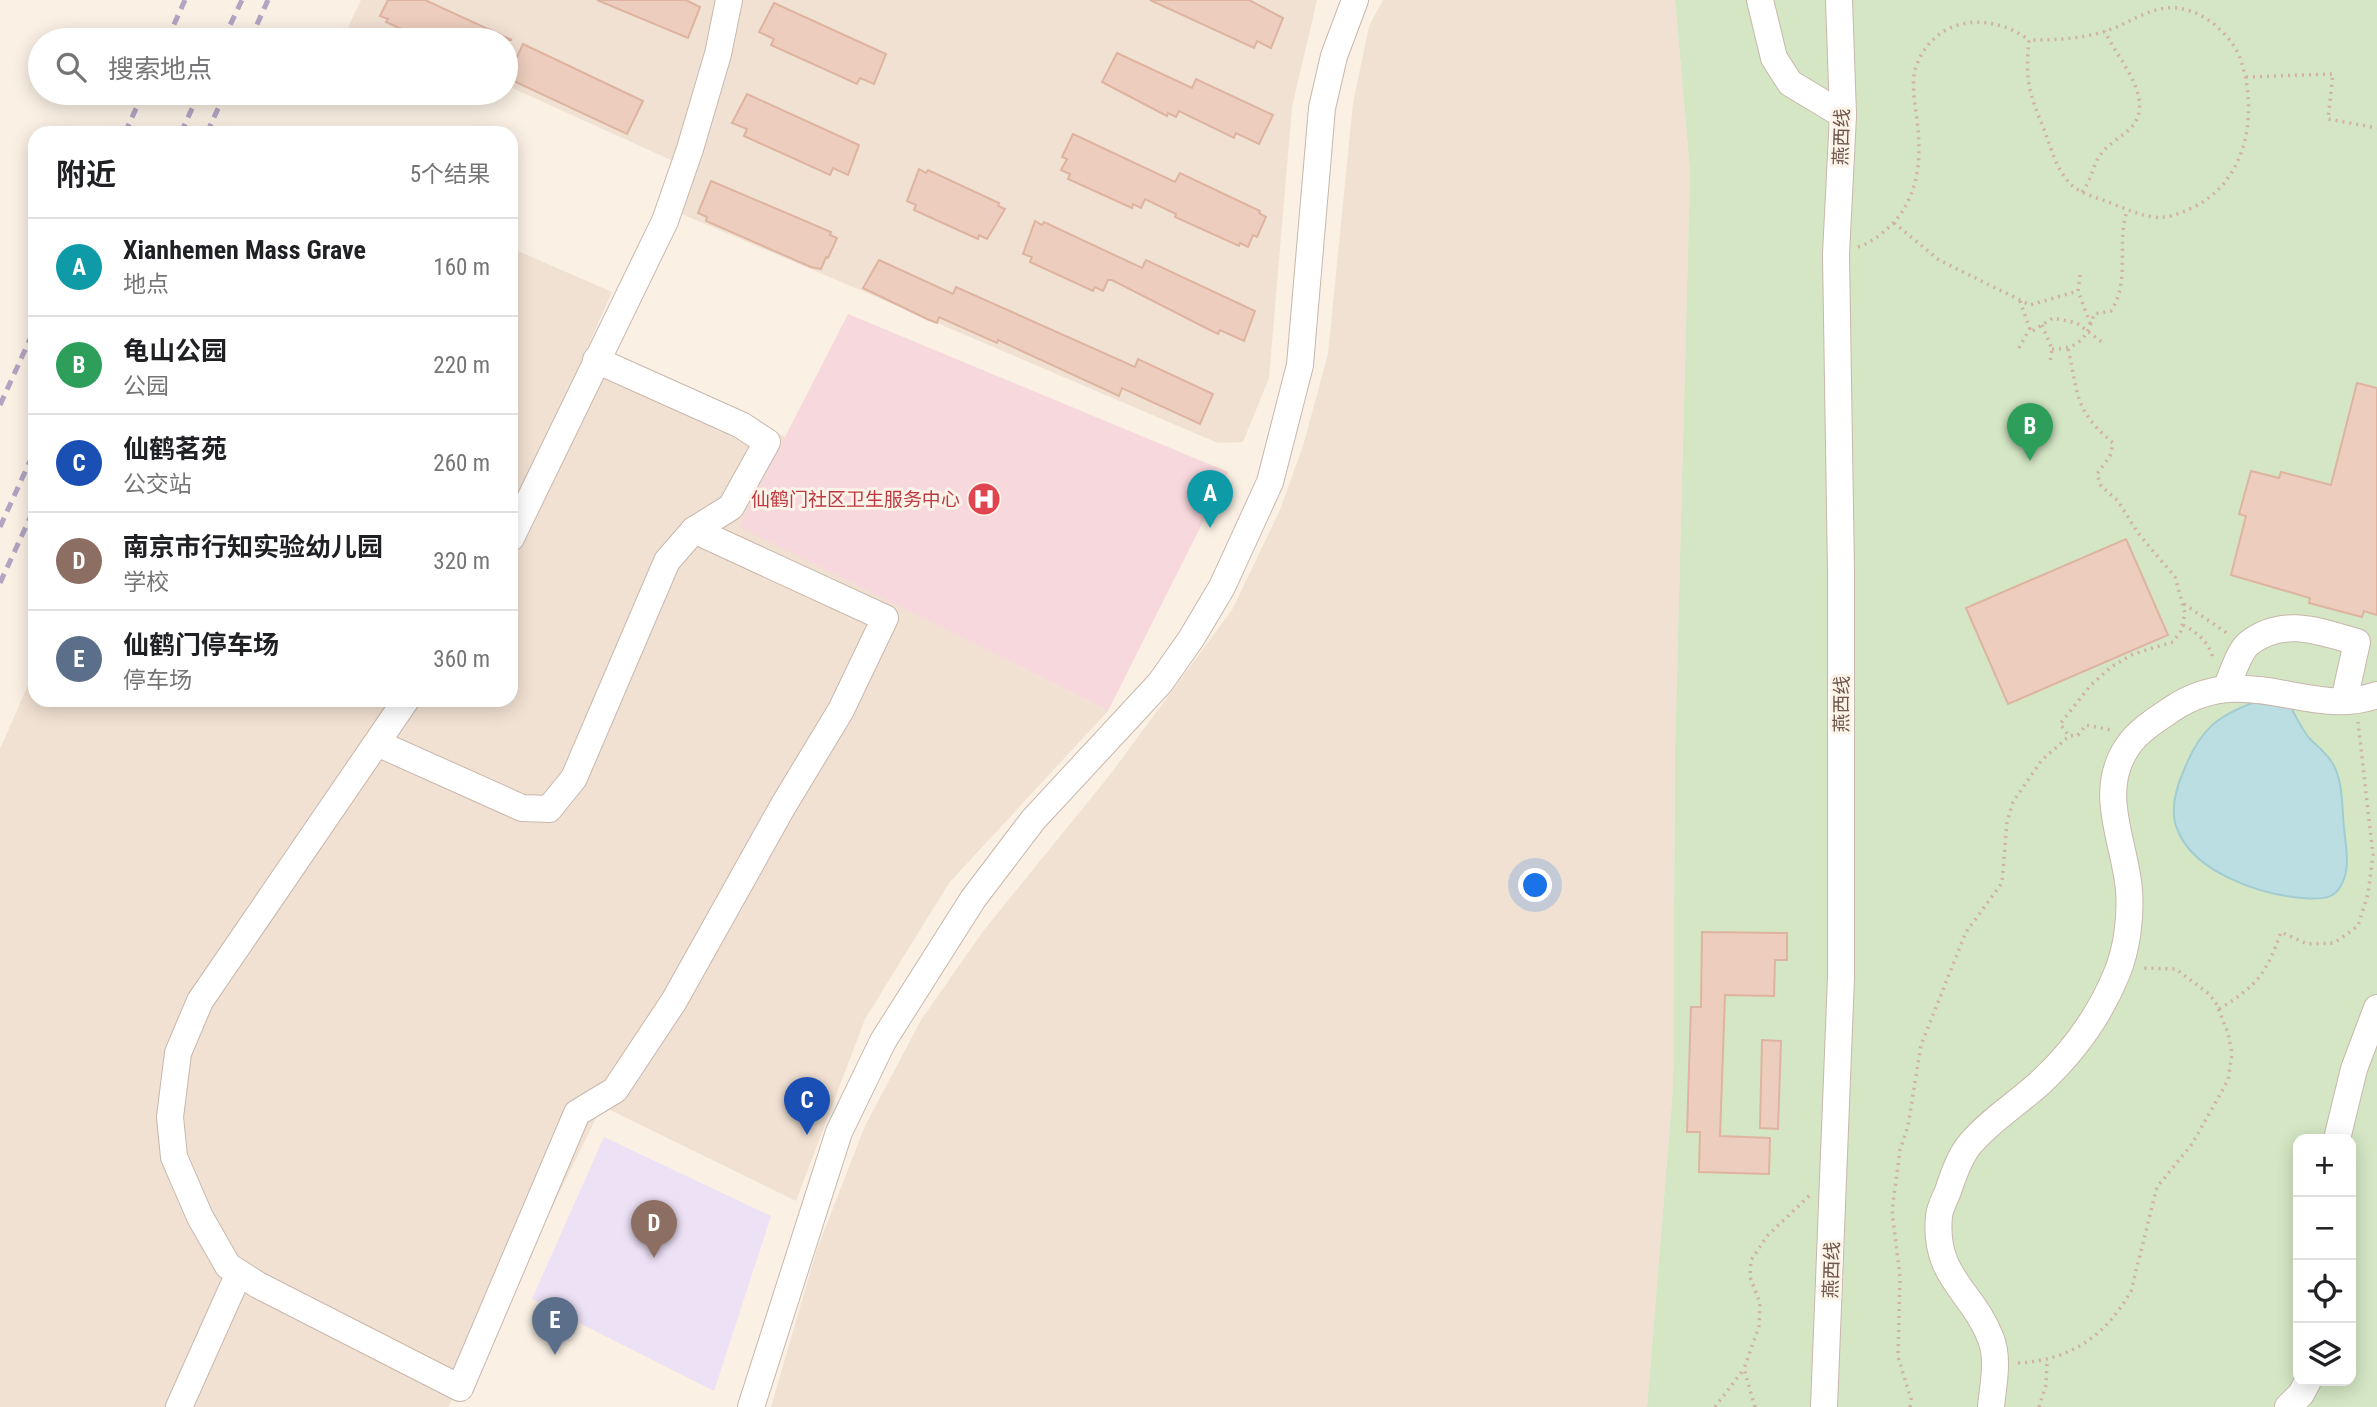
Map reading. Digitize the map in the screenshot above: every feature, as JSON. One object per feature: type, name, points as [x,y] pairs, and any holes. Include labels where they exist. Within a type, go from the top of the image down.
[{"type":"street","points":[[518,523],[665,221],[697,125],[729,0]]},
{"type":"street","points":[[751,1407],[839,1132],[883,1041],[973,899],[1025,830],[1160,683],[1183,650],[1222,587],[1270,482],[1300,365],[1322,108],[1334,56],[1355,0]]},
{"type":"street","points":[[1760,0],[1774,58],[1790,83],[1843,115]]},
{"type":"street","name":"燕西线","points":[[1824,1407],[1841,950],[1841,573],[1836,254],[1843,115],[1839,0]]},
{"type":"street","points":[[377,743],[522,808],[549,808],[574,778],[667,561],[694,530],[731,507],[767,442],[741,425],[596,360]]},
{"type":"street","points":[[402,707],[200,1000],[178,1053],[170,1117],[174,1157],[200,1217],[228,1266],[460,1388],[577,1113],[615,1090],[674,1001],[783,806],[841,710],[885,618],[694,530]]},
{"type":"street","points":[[1991,1407],[1995,1364],[1991,1339],[1945,1264],[1939,1243],[1939,1213],[1969,1145],[2043,1080],[2080,1040],[2105,1001],[2119,968],[2128,924],[2129,889],[2113,795],[2116,772],[2128,746],[2175,707],[2228,684],[2359,700],[2357,642],[2300,626],[2270,634],[2247,645],[2228,684]]},
{"type":"street","points":[[2338,1134],[2354,1069],[2377,1009]]},
{"type":"street","points":[[179,1407],[239,1273]]},
{"type":"street","points":[[2288,1407],[2305,1386]]},
{"type":"path","points":[[1836,254],[1867,244],[1894,223],[1910,200],[1920,170],[1913,90],[1917,64],[1931,44],[1948,27],[1968,22],[1994,22],[2015,29],[2029,40],[2055,40],[2105,32],[2157,9],[2179,8],[2202,16],[2221,30],[2239,53],[2246,77],[2249,107],[2246,136],[2240,158],[2222,187],[2203,202],[2173,217],[2155,218],[2127,211],[2081,192],[2067,180],[2056,160],[2027,87],[2029,40]]},
{"type":"path","points":[[2081,192],[2091,181],[2098,157],[2136,121],[2140,105],[2136,88],[2105,32]]},
{"type":"path","points":[[2246,77],[2333,74],[2328,118],[2377,128]]},
{"type":"path","points":[[2052,349],[2068,349],[2090,333],[2094,314],[2111,311],[2116,303],[2124,264],[2120,230],[2127,211]]},
{"type":"path","points":[[1894,223],[1939,260],[2030,305],[2078,291]]},
{"type":"path","points":[[2080,275],[2078,291],[2091,326]]},
{"type":"path","points":[[2020,300],[2031,332],[2053,318],[2077,323],[2103,344]]},
{"type":"path","points":[[2042,325],[2052,349],[2050,362]]},
{"type":"path","points":[[2019,348],[2030,328]]},
{"type":"path","points":[[2068,349],[2075,393],[2083,410],[2094,427],[2113,443],[2110,456],[2097,474],[2101,486],[2118,501],[2138,533],[2175,577],[2185,613],[2183,625],[2173,642],[2133,654],[2091,685],[2071,715],[2060,724],[2069,736]]},
{"type":"path","points":[[2182,603],[2247,645]]},
{"type":"path","points":[[2183,625],[2195,631],[2209,645],[2218,675],[2228,684]]},
{"type":"path","points":[[2218,1009],[2258,982],[2271,962],[2281,932],[2307,944],[2334,943],[2358,926],[2368,894],[2373,855],[2359,700]]},
{"type":"path","points":[[1910,1407],[1911,1399],[1898,1357],[1899,1277],[1892,1211],[1900,1150],[1908,1126],[1921,1045],[1966,932],[2002,883],[2007,822],[2013,802],[2041,761],[2069,736],[2078,735],[2086,725],[2129,732],[2137,737]]},
{"type":"path","points":[[1995,1364],[2047,1361],[2083,1345],[2105,1326],[2131,1291],[2157,1187],[2192,1144],[2228,1080],[2232,1054],[2228,1033],[2209,995],[2176,969],[2119,968]]},
{"type":"path","points":[[1715,1407],[1744,1370],[1759,1326],[1760,1303],[1750,1277],[1751,1260],[1768,1235],[1795,1206],[1820,1188],[1834,1185]]},
{"type":"path","points":[[2039,1407],[2046,1385],[2047,1361]]},
{"type":"path","points":[[1744,1370],[1755,1407]]},
{"type":"shaded area","points":[[361,0],[1317,0],[1292,107],[1269,378],[1243,442],[1218,443],[677,212],[695,171],[518,90],[518,28],[348,27]]},
{"type":"shaded area","points":[[1383,0],[1675,0],[1690,171],[1675,751],[1673,1087],[1647,1407],[771,1407],[817,1249],[865,1126],[921,1020],[984,930],[1109,776],[1232,610],[1280,510],[1303,446],[1328,354],[1353,103],[1369,26]]},
{"type":"shaded area","points":[[518,251],[612,292],[587,349],[786,437],[740,527],[1108,711],[949,883],[865,1019],[796,1201],[602,1106],[509,1295],[448,1407],[0,1407],[0,749],[28,685],[28,707],[518,707]]},
{"type":"shaded area","name":"仙鹤门社区卫生服务中心","points":[[848,314],[1228,472],[1108,711],[739,527]]},
{"type":"shaded area","points":[[604,1137],[771,1216],[714,1391],[532,1299]]},
{"type":"green space","points":[[1675,0],[2377,0],[2377,1407],[1647,1407],[1673,1087],[1675,751],[1690,171]]},
{"type":"water","points":[[2258,701],[2290,706],[2306,734],[2329,758],[2337,773],[2342,796],[2347,868],[2338,890],[2331,896],[2317,899],[2287,896],[2250,887],[2232,879],[2199,859],[2187,846],[2175,824],[2176,792],[2197,744],[2221,718]]},
{"type":"building","points":[[388,0],[425,0],[486,28],[399,28],[380,16]]},
{"type":"building","points":[[597,0],[686,0],[700,7],[688,38]]},
{"type":"building","points":[[1150,0],[1249,0],[1283,18],[1271,48],[1257,41],[1254,48]]},
{"type":"building","points":[[774,3],[886,54],[874,84],[860,78],[857,84],[771,45],[774,39],[759,32]]},
{"type":"building","points":[[523,44],[643,101],[627,134],[518,83],[518,55]]},
{"type":"building","points":[[1117,53],[1192,88],[1196,79],[1273,115],[1259,144],[1236,133],[1234,138],[1179,111],[1176,117],[1168,113],[1167,116],[1102,82]]},
{"type":"building","points":[[747,94],[859,145],[848,175],[833,168],[830,175],[744,136],[747,129],[732,123]]},
{"type":"building","points":[[1073,134],[1175,182],[1180,173],[1260,211],[1259,213],[1266,217],[1257,237],[1253,235],[1248,247],[1240,243],[1239,246],[1175,217],[1176,214],[1145,199],[1141,208],[1133,204],[1132,208],[1068,179],[1070,174],[1061,170],[1067,159],[1062,157]]},
{"type":"building","points":[[919,169],[926,173],[928,170],[999,203],[998,206],[1005,209],[987,239],[979,235],[978,239],[914,210],[916,205],[907,201]]},
{"type":"building","points":[[711,181],[831,232],[830,235],[837,238],[821,269],[706,221],[707,217],[698,213]]},
{"type":"building","points":[[1035,221],[1042,225],[1044,222],[1142,268],[1146,260],[1255,311],[1244,341],[1220,330],[1218,334],[1112,280],[1108,280],[1103,291],[1095,287],[1093,291],[1030,262],[1032,257],[1023,254]]},
{"type":"building","points":[[879,260],[953,294],[956,287],[1135,367],[1138,359],[1213,394],[1200,424],[1122,388],[1119,396],[998,340],[997,343],[939,317],[937,323],[927,319],[863,288]]},
{"type":"building","points":[[2357,383],[2377,388],[2377,615],[2364,611],[2362,617],[2309,603],[2310,598],[2231,575],[2246,516],[2239,514],[2251,471],[2279,478],[2281,472],[2331,485]]},
{"type":"building","points":[[2126,539],[2168,635],[2008,704],[1966,608]]},
{"type":"building","points":[[1702,932],[1787,933],[1787,960],[1775,960],[1774,996],[1725,995],[1720,1136],[1770,1138],[1769,1174],[1699,1172],[1700,1132],[1687,1132],[1691,1007],[1701,1007]]},
{"type":"building","points":[[1762,1040],[1781,1041],[1778,1129],[1760,1128]]},
{"type":"railway","points":[[172,28],[185,0]]},
{"type":"railway","points":[[229,28],[242,0]]},
{"type":"railway","points":[[255,28],[268,0]]},
{"type":"railway","points":[[128,126],[138,105]]},
{"type":"railway","points":[[184,126],[194,105]]},
{"type":"railway","points":[[210,126],[220,105]]},
{"type":"railway","points":[[0,405],[28,343]]},
{"type":"railway","points":[[0,527],[28,465]]},
{"type":"railway","points":[[0,583],[28,522]]},
{"type":"place","name":"龟山公园","points":[[2030,461]]},
{"type":"place","name":"仙鹤门社区卫生服务中心","points":[[984,499]]},
{"type":"place","name":"Xianhemen Mass Grave","points":[[1210,528]]},
{"type":"place","name":"仙鹤茗苑","points":[[807,1135]]},
{"type":"place","name":"南京市行知实验幼儿园","points":[[654,1258]]},
{"type":"place","name":"仙鹤门停车场","points":[[555,1355]]}]
